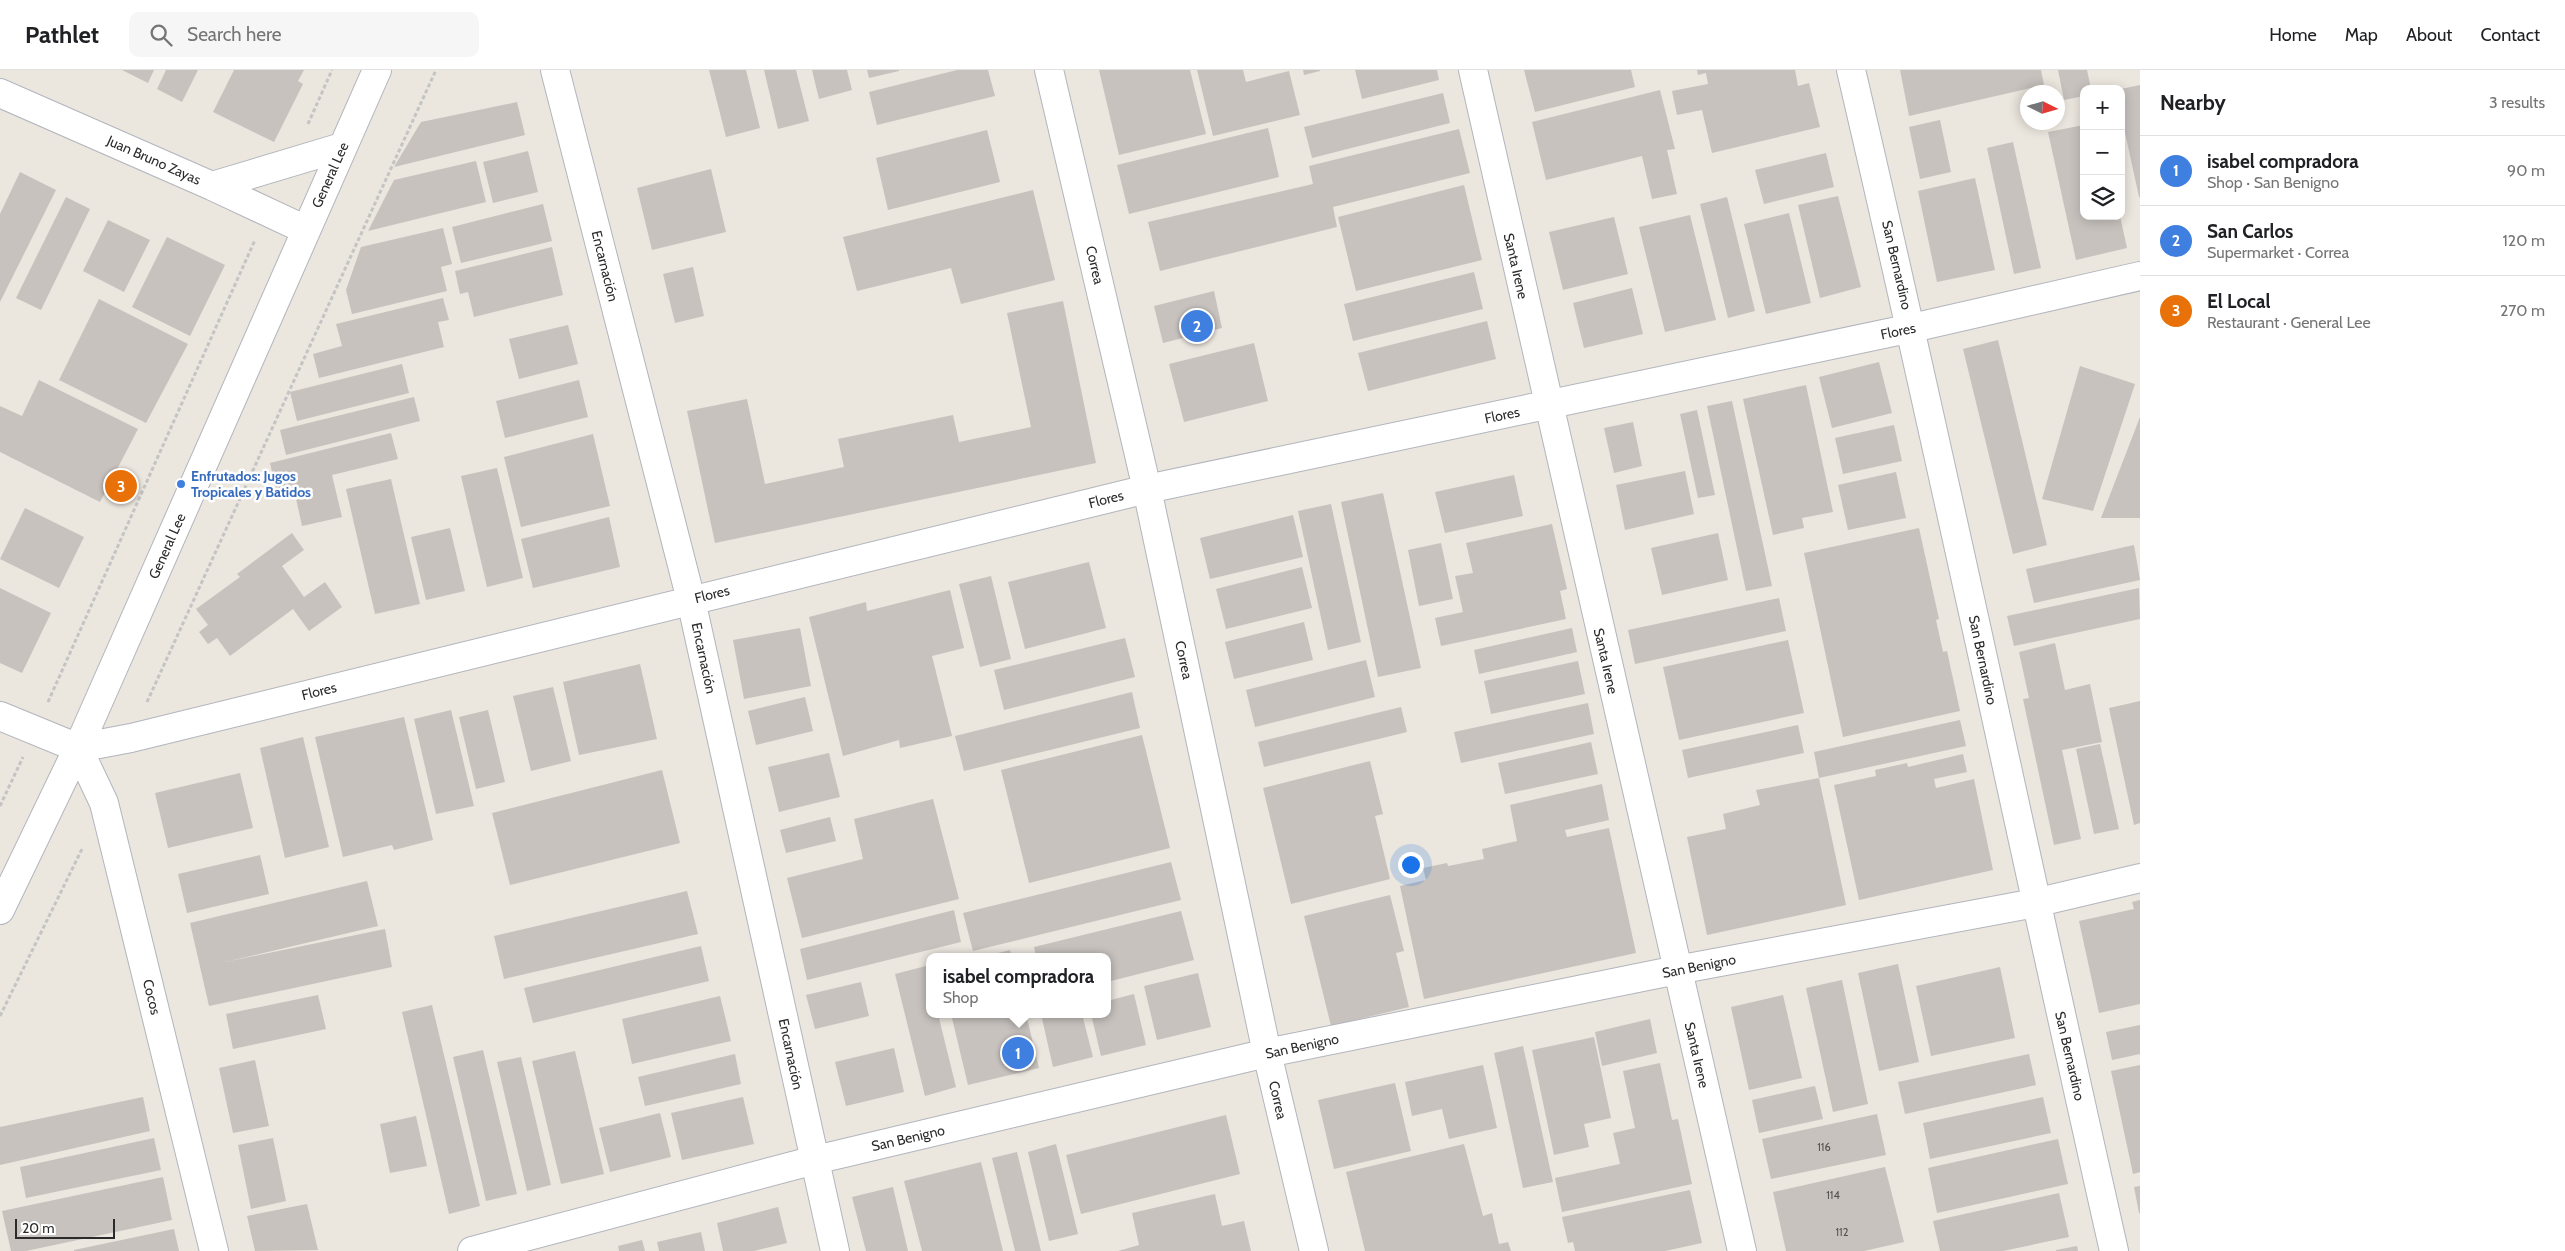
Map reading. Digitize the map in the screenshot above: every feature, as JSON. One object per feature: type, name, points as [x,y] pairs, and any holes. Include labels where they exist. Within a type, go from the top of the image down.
[{"type":"street","name":"General Lee","points":[[0,910],[78,748],[377,70]]},
{"type":"street","name":"Encarnación","points":[[554,70],[691,600],[835,1251]]},
{"type":"street","name":"Correa","points":[[1049,70],[1147,489],[1267,1053],[1314,1251]]},
{"type":"street","name":"Santa Irene","points":[[1473,70],[1547,405],[1742,1251]]},
{"type":"street","name":"San Bernardino","points":[[1851,70],[1912,328],[2035,903],[2114,1251]]},
{"type":"street","name":"Juan Bruno Zayas","points":[[0,93],[212,186],[306,230]]},
{"type":"street","points":[[212,186],[342,147]]},
{"type":"street","name":"Flores","points":[[78,748],[131,738],[1147,489],[1912,328],[2140,276]]},
{"type":"street","points":[[0,716],[78,748]]},
{"type":"street","name":"Cocos","points":[[78,748],[104,803],[214,1251]]},
{"type":"street","name":"San Benigno","points":[[472,1251],[815,1160],[1267,1053],[1677,970],[2035,903],[2140,878]]},
{"type":"path","points":[[292,162],[332,70]]},
{"type":"path","points":[[131,738],[436,70]]},
{"type":"path","points":[[0,806],[268,212]]},
{"type":"path","points":[[0,1016],[83,848]]},
{"type":"building","points":[[122,70],[154,70],[148,83]]},
{"type":"building","points":[[166,70],[198,70],[182,102],[157,89]]},
{"type":"building","points":[[234,70],[304,70],[298,81],[303,84],[274,142],[213,112]]},
{"type":"building","points":[[709,70],[746,70],[760,128],[726,137]]},
{"type":"building","points":[[764,70],[796,70],[809,121],[778,129]]},
{"type":"building","points":[[812,70],[847,70],[852,90],[819,99]]},
{"type":"building","points":[[867,70],[899,70],[899,71],[869,78]]},
{"type":"building","points":[[957,70],[988,70],[995,96],[877,125],[869,92]]},
{"type":"building","points":[[1099,70],[1190,70],[1206,134],[1119,155]]},
{"type":"building","points":[[1197,70],[1243,70],[1246,82],[1289,71],[1300,115],[1213,136]]},
{"type":"building","points":[[1303,70],[1320,70],[1320,71],[1304,75]]},
{"type":"building","points":[[1355,70],[1437,70],[1439,80],[1362,99]]},
{"type":"building","points":[[1524,70],[1631,70],[1635,87],[1535,112]]},
{"type":"building","points":[[1697,70],[1795,70],[1798,86],[1809,83],[1820,127],[1712,153],[1702,110],[1677,115],[1672,91],[1708,84],[1706,73],[1698,75]]},
{"type":"building","points":[[1900,70],[2041,70],[2044,85],[2020,85],[2020,91],[1909,116]]},
{"type":"building","points":[[2058,70],[2087,70],[2090,85],[2080,85],[2080,97],[2065,100],[2065,85],[2061,85]]},
{"type":"building","points":[[2140,85],[2140,197],[2125,132],[2125,88]]},
{"type":"building","points":[[1660,90],[1675,149],[1667,150],[1677,194],[1652,199],[1642,156],[1546,180],[1532,122]]},
{"type":"building","points":[[1443,93],[1450,123],[1312,158],[1304,127]]},
{"type":"building","points":[[517,102],[525,135],[394,167],[421,122]]},
{"type":"building","points":[[1940,120],[1951,172],[1920,179],[1909,127]]},
{"type":"building","points":[[2080,126],[2080,220],[2121,220],[2127,248],[2076,260],[2048,132]]},
{"type":"building","points":[[1268,128],[1279,177],[1129,214],[1117,165]]},
{"type":"building","points":[[1459,129],[1470,173],[1333,207],[1337,227],[1160,271],[1148,222],[1313,184],[1309,166]]},
{"type":"building","points":[[987,130],[1000,182],[888,210],[876,158]]},
{"type":"building","points":[[2013,142],[2041,268],[2014,274],[1987,148]]},
{"type":"building","points":[[528,151],[538,192],[493,203],[483,162]]},
{"type":"building","points":[[1826,153],[1834,187],[1764,204],[1755,170]]},
{"type":"building","points":[[476,161],[486,202],[368,231],[394,180]]},
{"type":"building","points":[[711,169],[726,232],[652,250],[637,188]]},
{"type":"building","points":[[20,172],[56,190],[0,302],[0,214]]},
{"type":"building","points":[[1975,178],[1995,270],[1937,282],[1918,191]]},
{"type":"building","points":[[1464,185],[1482,260],[1356,291],[1338,217]]},
{"type":"building","points":[[1033,190],[1055,280],[961,304],[951,268],[857,291],[843,237]]},
{"type":"building","points":[[1838,196],[1861,287],[1820,298],[1798,205]]},
{"type":"building","points":[[66,197],[90,209],[41,310],[16,298]]},
{"type":"building","points":[[1727,197],[1755,311],[1728,318],[1700,204]]},
{"type":"building","points":[[543,204],[552,241],[461,263],[452,227]]},
{"type":"building","points":[[1789,213],[1811,303],[1766,314],[1744,224]]},
{"type":"building","points":[[1690,215],[1716,320],[1665,332],[1639,227]]},
{"type":"building","points":[[1614,217],[1628,274],[1563,290],[1549,232]]},
{"type":"building","points":[[108,220],[150,240],[124,292],[83,271]]},
{"type":"building","points":[[443,228],[452,264],[441,267],[447,291],[352,314],[346,290],[361,247]]},
{"type":"building","points":[[167,237],[225,265],[190,336],[132,307]]},
{"type":"building","points":[[552,247],[563,295],[474,317],[468,292],[460,294],[455,271]]},
{"type":"building","points":[[693,267],[704,316],[675,323],[663,274]]},
{"type":"building","points":[[1474,272],[1483,309],[1353,341],[1344,304]]},
{"type":"building","points":[[1632,288],[1643,334],[1584,348],[1573,303]]},
{"type":"building","points":[[1214,291],[1222,328],[1163,343],[1154,306]]},
{"type":"building","points":[[443,298],[449,320],[438,322],[444,347],[319,378],[313,354],[342,346],[336,324]]},
{"type":"building","points":[[99,299],[188,344],[146,423],[59,380]]},
{"type":"building","points":[[1063,301],[1096,463],[715,543],[687,411],[747,399],[765,484],[844,467],[838,439],[953,415],[959,442],[1031,427],[1007,313]]},
{"type":"building","points":[[1487,321],[1496,359],[1368,391],[1358,353]]},
{"type":"building","points":[[568,325],[578,364],[519,379],[509,339]]},
{"type":"building","points":[[1998,340],[2047,545],[2013,554],[1963,349]]},
{"type":"building","points":[[1254,343],[1268,401],[1184,422],[1169,364]]},
{"type":"building","points":[[1879,362],[1892,413],[1832,428],[1819,377]]},
{"type":"building","points":[[402,364],[409,393],[297,421],[290,392]]},
{"type":"building","points":[[2080,366],[2135,384],[2093,511],[2042,499]]},
{"type":"building","points":[[39,380],[138,429],[100,502],[0,452],[0,406],[22,416]]},
{"type":"building","points":[[579,380],[588,417],[505,438],[496,401]]},
{"type":"building","points":[[1806,385],[1833,512],[1802,518],[1804,528],[1773,535],[1743,399]]},
{"type":"building","points":[[414,397],[420,421],[286,455],[280,430]]},
{"type":"building","points":[[1732,401],[1772,586],[1746,591],[1707,406]]},
{"type":"building","points":[[1697,410],[1715,495],[1698,498],[1680,414]]},
{"type":"building","points":[[2140,417],[2140,518],[2101,518]]},
{"type":"building","points":[[1633,422],[1642,466],[1614,473],[1604,428]]},
{"type":"building","points":[[1894,425],[1902,461],[1843,474],[1835,438]]},
{"type":"building","points":[[391,433],[398,459],[332,475],[342,517],[302,526],[293,485],[276,489],[270,463]]},
{"type":"building","points":[[593,434],[610,506],[521,527],[504,457]]},
{"type":"building","points":[[497,468],[523,578],[487,587],[461,476]]},
{"type":"building","points":[[1685,471],[1694,514],[1625,530],[1616,485]]},
{"type":"building","points":[[1896,472],[1906,518],[1848,530],[1838,485]]},
{"type":"building","points":[[1514,475],[1523,516],[1445,533],[1435,492]]},
{"type":"building","points":[[391,479],[420,604],[375,614],[346,489]]},
{"type":"building","points":[[1383,493],[1421,668],[1378,677],[1341,502]]},
{"type":"building","points":[[1331,504],[1361,642],[1328,650],[1298,511]]},
{"type":"building","points":[[25,508],[84,537],[59,588],[0,559]]},
{"type":"building","points":[[1293,515],[1303,557],[1210,579],[1200,538]]},
{"type":"building","points":[[609,517],[620,567],[533,588],[521,539]]},
{"type":"building","points":[[1552,524],[1567,589],[1560,591],[1566,619],[1441,646],[1435,618],[1463,612],[1455,576],[1473,573],[1466,543]]},
{"type":"building","points":[[450,528],[465,591],[426,600],[411,537]]},
{"type":"building","points":[[1919,528],[1939,619],[1936,620],[1943,652],[1947,651],[1960,711],[1843,737],[1804,553]]},
{"type":"building","points":[[292,533],[304,550],[282,566],[304,597],[325,582],[342,607],[309,631],[293,609],[230,656],[217,638],[208,644],[199,632],[208,625],[196,609],[240,577],[237,574]]},
{"type":"building","points":[[1718,533],[1728,580],[1662,595],[1651,548]]},
{"type":"building","points":[[1441,543],[1453,599],[1419,606],[1408,550]]},
{"type":"building","points":[[2134,545],[2140,580],[2034,603],[2026,569]]},
{"type":"building","points":[[1089,562],[1106,628],[1025,649],[1008,582]]},
{"type":"building","points":[[1302,567],[1312,608],[1226,629],[1216,589]]},
{"type":"building","points":[[991,576],[1011,659],[980,667],[959,584]]},
{"type":"building","points":[[0,588],[51,613],[22,673],[0,663]]},
{"type":"building","points":[[2139,588],[2140,619],[2014,646],[2007,616]]},
{"type":"building","points":[[950,590],[964,648],[932,656],[952,736],[900,748],[899,740],[843,756],[809,617],[866,602],[867,611]]},
{"type":"building","points":[[1779,598],[1786,631],[1635,664],[1628,630]]},
{"type":"building","points":[[1304,622],[1313,660],[1234,679],[1225,642]]},
{"type":"building","points":[[800,628],[811,686],[744,699],[733,640]]},
{"type":"building","points":[[1572,628],[1577,652],[1479,674],[1474,650]]},
{"type":"building","points":[[1125,638],[1135,677],[1004,710],[994,670]]},
{"type":"building","points":[[1788,640],[1804,713],[1679,740],[1663,667]]},
{"type":"building","points":[[2055,643],[2065,690],[2090,684],[2102,742],[2062,750],[2081,839],[2054,845],[2023,699],[2029,698],[2019,652]]},
{"type":"building","points":[[1366,660],[1375,697],[1255,727],[1246,690]]},
{"type":"building","points":[[1578,661],[1585,694],[1491,714],[1484,681]]},
{"type":"building","points":[[640,664],[657,739],[579,755],[563,682]]},
{"type":"building","points":[[553,687],[571,761],[531,771],[513,696]]},
{"type":"building","points":[[1132,692],[1140,728],[964,771],[955,736]]},
{"type":"building","points":[[805,697],[813,731],[756,745],[748,711]]},
{"type":"building","points":[[2140,701],[2140,823],[2134,825],[2109,708]]},
{"type":"building","points":[[1588,703],[1594,734],[1461,763],[1454,732]]},
{"type":"building","points":[[1401,707],[1407,732],[1264,767],[1258,742]]},
{"type":"building","points":[[451,710],[474,806],[436,814],[414,719]]},
{"type":"building","points":[[488,710],[505,782],[476,789],[459,717]]},
{"type":"building","points":[[404,717],[433,840],[394,850],[392,845],[343,857],[315,737]]},
{"type":"building","points":[[1960,720],[1966,746],[1819,778],[1814,752]]},
{"type":"building","points":[[1798,725],[1804,753],[1688,778],[1682,750]]},
{"type":"building","points":[[1142,735],[1170,848],[1029,883],[1001,770]]},
{"type":"building","points":[[303,737],[329,847],[285,858],[260,748]]},
{"type":"building","points":[[1591,742],[1598,774],[1505,794],[1498,763]]},
{"type":"building","points":[[2100,744],[2119,829],[2094,834],[2076,749]]},
{"type":"building","points":[[829,753],[840,797],[779,812],[768,767]]},
{"type":"building","points":[[1963,754],[1967,772],[1934,779],[1936,788],[1974,779],[1993,870],[1859,900],[1834,785],[1876,776],[1875,770],[1907,763],[1908,767]]},
{"type":"building","points":[[1370,761],[1383,814],[1375,816],[1390,879],[1291,904],[1263,788]]},
{"type":"building","points":[[662,770],[680,843],[510,885],[492,813]]},
{"type":"building","points":[[240,773],[253,828],[168,848],[155,793]]},
{"type":"building","points":[[1819,778],[1846,905],[1707,935],[1687,837],[1726,829],[1723,814],[1760,805],[1756,790]]},
{"type":"building","points":[[1602,784],[1609,820],[1565,830],[1567,837],[1609,828],[1636,953],[1424,999],[1400,886],[1426,880],[1423,868],[1447,863],[1448,866],[1484,859],[1482,849],[1517,841],[1510,805]]},
{"type":"building","points":[[933,799],[959,899],[802,938],[787,878],[863,859],[854,819]]},
{"type":"building","points":[[830,817],[836,841],[786,853],[780,830]]},
{"type":"building","points":[[260,855],[269,894],[187,913],[178,874]]},
{"type":"building","points":[[1171,862],[1181,900],[973,951],[963,913]]},
{"type":"building","points":[[367,881],[378,926],[225,962],[385,929],[392,967],[209,1006],[190,923]]},
{"type":"building","points":[[687,891],[698,934],[504,979],[494,936]]},
{"type":"building","points":[[1390,895],[1404,951],[1396,953],[1409,1007],[1331,1026],[1304,916]]},
{"type":"building","points":[[2140,900],[2140,1004],[2099,1013],[2079,921],[2134,909],[2132,902]]},
{"type":"building","points":[[954,910],[961,942],[807,980],[800,949]]},
{"type":"building","points":[[1181,911],[1194,960],[1111,981],[1111,953],[1035,953],[1034,947]]},
{"type":"building","points":[[701,946],[709,981],[533,1023],[524,988]]},
{"type":"building","points":[[1010,950],[1011,953],[998,953]]},
{"type":"building","points":[[1898,964],[1919,1062],[1879,1071],[1858,973]]},
{"type":"building","points":[[926,966],[926,1018],[939,1018],[956,1087],[925,1096],[895,974]]},
{"type":"building","points":[[2000,967],[2015,1038],[1931,1056],[1916,986]]},
{"type":"building","points":[[1198,973],[1211,1027],[1157,1040],[1144,986]]},
{"type":"building","points":[[1842,980],[1868,1104],[1833,1112],[1806,988]]},
{"type":"building","points":[[861,982],[869,1016],[815,1029],[806,995]]},
{"type":"building","points":[[1134,994],[1146,1045],[1101,1056],[1092,1018],[1111,1018],[1111,1000]]},
{"type":"building","points":[[318,995],[326,1029],[233,1049],[226,1014]]},
{"type":"building","points":[[1783,995],[1802,1078],[1749,1090],[1731,1007]]},
{"type":"building","points":[[720,996],[731,1041],[632,1064],[622,1019]]},
{"type":"building","points":[[432,1005],[480,1206],[449,1214],[402,1012]]},
{"type":"building","points":[[952,1018],[1027,1018],[1039,1068],[968,1085]]},
{"type":"building","points":[[1042,1018],[1083,1018],[1093,1057],[1053,1067]]},
{"type":"building","points":[[1650,1019],[1657,1053],[1602,1066],[1595,1032]]},
{"type":"building","points":[[2140,1025],[2140,1054],[2112,1060],[2106,1032]]},
{"type":"building","points":[[1594,1037],[1611,1118],[1584,1124],[1589,1147],[1554,1155],[1532,1050]]},
{"type":"building","points":[[1523,1046],[1553,1182],[1523,1188],[1494,1053]]},
{"type":"building","points":[[894,1048],[904,1092],[846,1106],[835,1062]]},
{"type":"building","points":[[483,1050],[517,1194],[486,1201],[453,1057]]},
{"type":"building","points":[[575,1051],[604,1174],[561,1184],[532,1061]]},
{"type":"building","points":[[735,1054],[741,1084],[645,1106],[638,1077]]},
{"type":"building","points":[[2029,1054],[2036,1085],[1905,1114],[1898,1082]]},
{"type":"building","points":[[521,1057],[551,1185],[527,1191],[497,1062]]},
{"type":"building","points":[[255,1060],[269,1126],[233,1133],[219,1068]]},
{"type":"building","points":[[1660,1063],[1672,1120],[1678,1119],[1692,1184],[1562,1212],[1555,1178],[1620,1164],[1613,1133],[1635,1128],[1623,1071]]},
{"type":"building","points":[[1483,1065],[1497,1128],[1449,1139],[1442,1109],[1412,1116],[1405,1082]]},
{"type":"building","points":[[2140,1065],[2140,1172],[2133,1174],[2111,1071]]},
{"type":"building","points":[[1395,1083],[1411,1151],[1334,1169],[1318,1100]]},
{"type":"building","points":[[1815,1086],[1823,1119],[1759,1133],[1752,1100]]},
{"type":"building","points":[[143,1097],[150,1131],[0,1165],[0,1127]]},
{"type":"building","points":[[743,1097],[754,1144],[682,1160],[671,1113]]},
{"type":"building","points":[[2043,1097],[2051,1133],[1930,1159],[1923,1123]]},
{"type":"building","points":[[660,1113],[671,1157],[610,1172],[599,1128]]},
{"type":"building","points":[[1877,1114],[1886,1155],[1771,1179],[1762,1139]]},
{"type":"building","points":[[1226,1115],[1240,1174],[1081,1214],[1066,1155]]},
{"type":"building","points":[[416,1116],[427,1166],[390,1173],[380,1124]]},
{"type":"building","points":[[154,1138],[161,1170],[26,1198],[20,1167]]},
{"type":"building","points":[[273,1138],[286,1201],[251,1209],[238,1145]]},
{"type":"building","points":[[2058,1139],[2068,1184],[1937,1213],[1928,1168]]},
{"type":"building","points":[[1056,1144],[1078,1234],[1049,1241],[1028,1152]]},
{"type":"building","points":[[1464,1144],[1483,1216],[1492,1213],[1499,1244],[1508,1242],[1511,1251],[1365,1251],[1346,1172]]},
{"type":"building","points":[[1017,1152],[1041,1251],[1015,1251],[992,1158]]},
{"type":"building","points":[[981,1162],[1003,1251],[922,1251],[904,1181]]},
{"type":"building","points":[[1885,1167],[1904,1242],[1864,1251],[1786,1251],[1773,1192]]},
{"type":"building","points":[[163,1177],[172,1220],[26,1251],[11,1251],[2,1211]]},
{"type":"building","points":[[2140,1186],[2140,1213],[2139,1213],[2134,1187]]},
{"type":"building","points":[[893,1187],[908,1251],[866,1251],[852,1197]]},
{"type":"building","points":[[1690,1190],[1702,1243],[1665,1251],[1575,1251],[1573,1242],[1568,1243],[1562,1217]]},
{"type":"building","points":[[2059,1193],[2069,1237],[2003,1251],[1940,1251],[1933,1221]]},
{"type":"building","points":[[1215,1194],[1222,1226],[1244,1221],[1251,1251],[1118,1251],[1139,1245],[1132,1213]]},
{"type":"building","points":[[307,1204],[318,1250],[255,1251],[247,1216]]},
{"type":"building","points":[[778,1207],[787,1243],[754,1251],[723,1251],[717,1223]]},
{"type":"building","points":[[174,1229],[179,1251],[74,1251],[74,1250]]},
{"type":"building","points":[[701,1232],[705,1251],[659,1251],[657,1242]]},
{"type":"building","points":[[642,1240],[645,1251],[619,1251],[618,1246]]},
{"type":"building","points":[[2077,1246],[2078,1251],[2056,1251],[2056,1250]]},
{"type":"place","name":"San Carlos","points":[[1197,326]]},
{"type":"place","name":"Enfrutados: Jugos Tropicales y Batidos","points":[[181,484]]},
{"type":"place","name":"El Local","points":[[121,486]]},
{"type":"place","name":"isabel compradora","points":[[1018,1053]]}]
